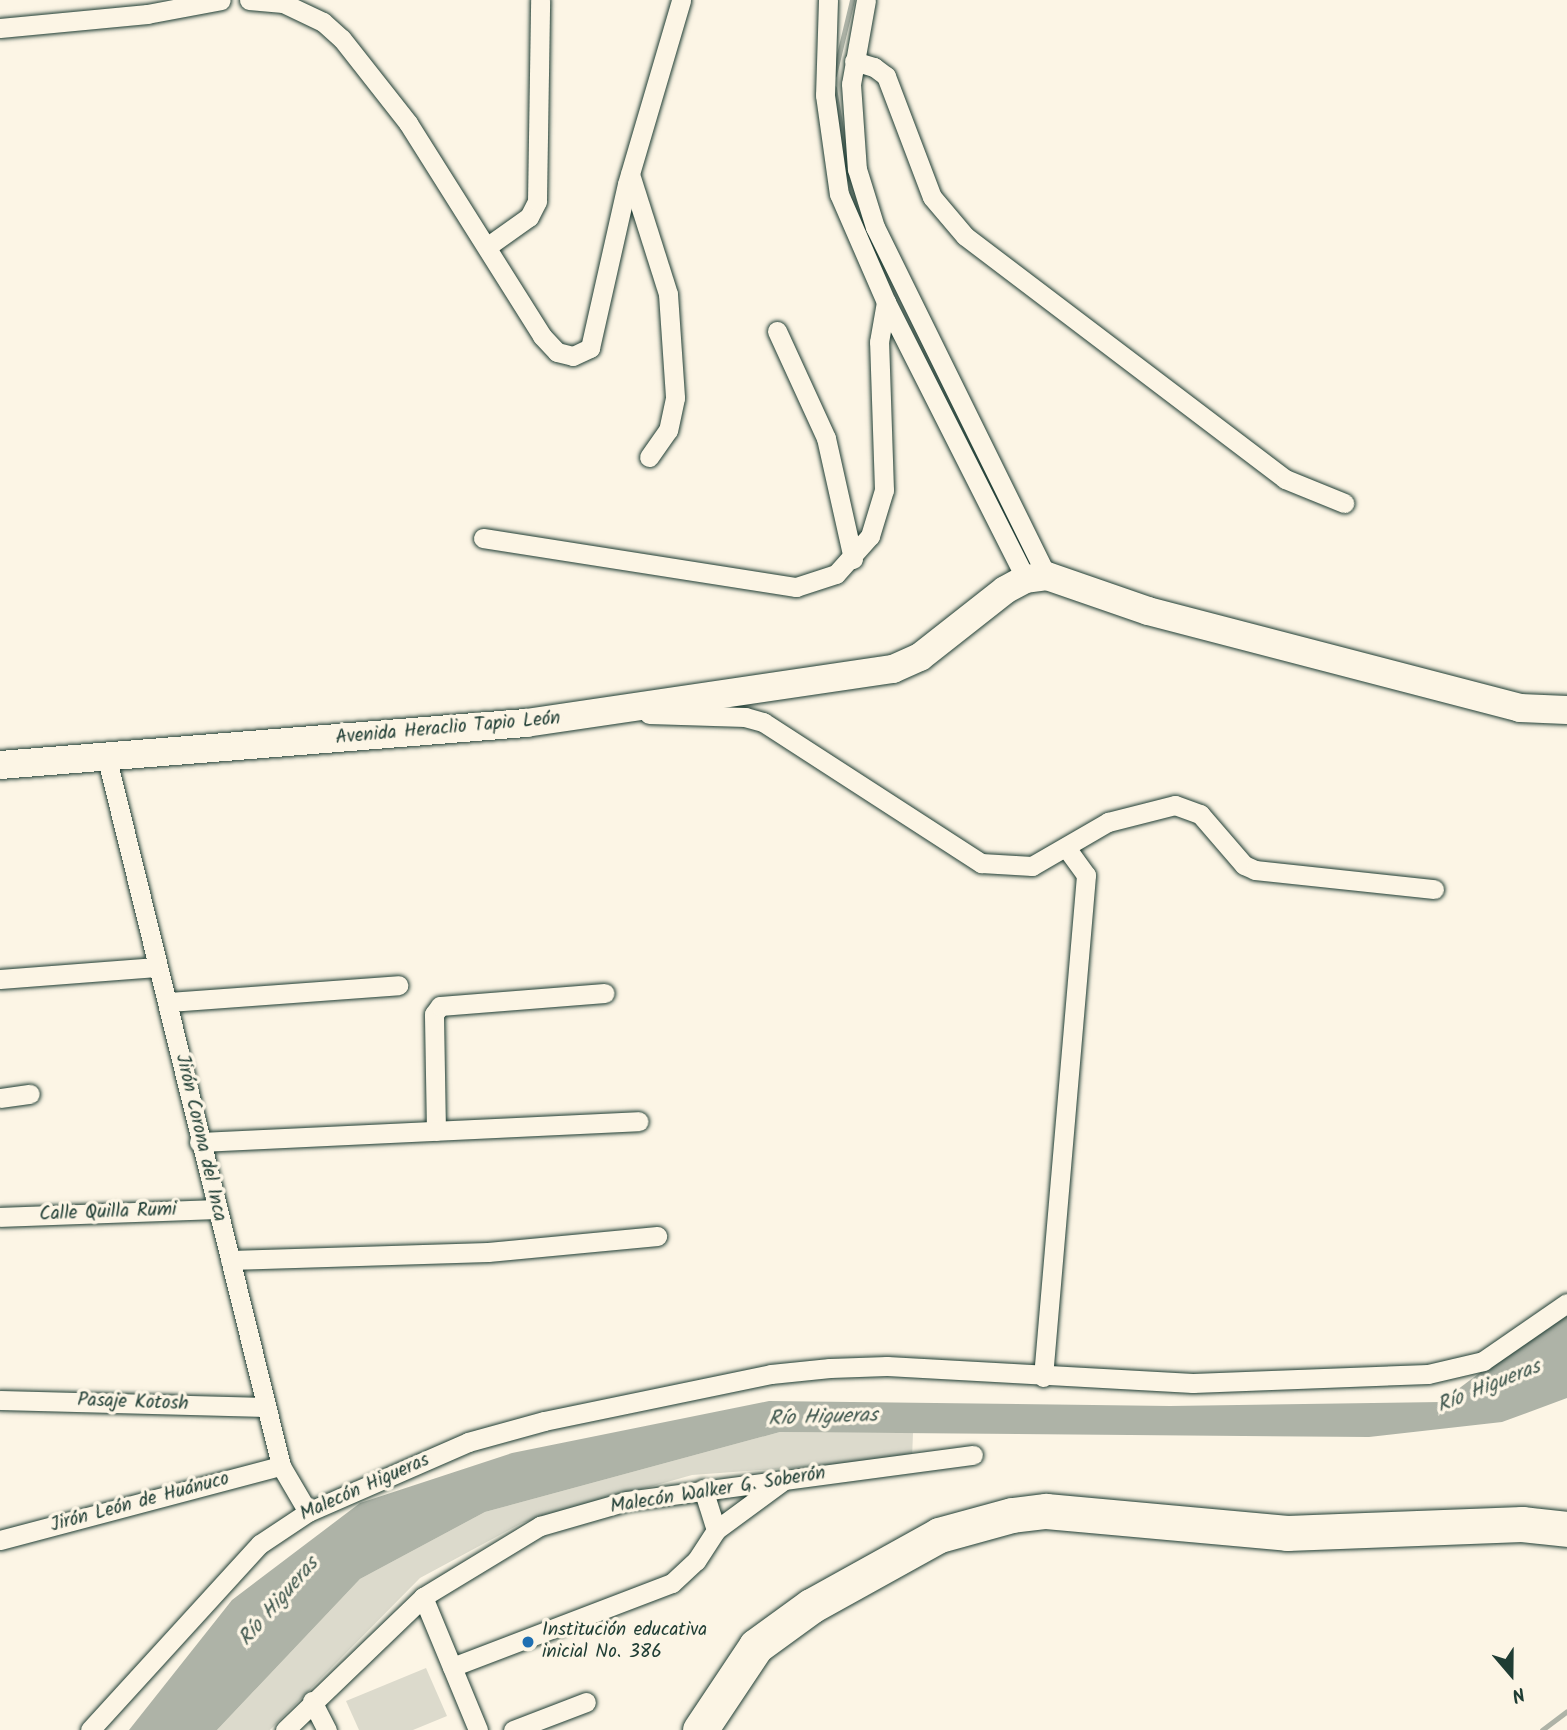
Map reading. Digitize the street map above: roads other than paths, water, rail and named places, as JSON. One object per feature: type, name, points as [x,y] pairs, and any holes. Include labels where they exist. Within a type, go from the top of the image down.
[{"type":"highway","points":[[700,1730],[756,1646],[811,1606],[939,1535],[1012,1515],[1046,1511],[1287,1533],[1522,1524],[1567,1529]]},
{"type":"street","points":[[0,28],[147,13],[221,0]]},
{"type":"street","points":[[249,0],[283,3],[323,22],[342,39],[408,123],[488,246],[542,336],[557,352],[584,353],[590,348],[629,173],[681,0]]},
{"type":"street","points":[[488,246],[529,217],[537,201],[540,0]]},
{"type":"street","points":[[828,0],[825,95],[830,152],[839,194],[886,302],[1037,578],[1148,611],[1520,708],[1567,710]]},
{"type":"street","points":[[866,0],[851,84],[857,169],[875,227],[1037,578]]},
{"type":"street","points":[[854,61],[874,67],[886,76],[932,197],[965,236],[1284,479],[1343,503]]},
{"type":"street","points":[[629,173],[668,294],[675,398],[668,430],[649,457]]},
{"type":"street","points":[[483,538],[796,587],[836,574],[853,559],[870,536],[884,490],[879,342],[886,302]]},
{"type":"street","points":[[777,331],[826,438],[853,559]]},
{"type":"street","name":"Avenida Heraclio Tapio León","points":[[0,765],[107,759],[621,711],[893,669],[920,657],[1005,590],[1037,578]]},
{"type":"street","points":[[621,711],[745,717],[763,722],[981,863],[1032,866],[1108,822],[1175,805],[1200,814],[1244,865],[1255,870],[1434,889]]},
{"type":"street","name":"Jirón Corona del Inca","points":[[107,759],[157,967],[169,1002],[215,1209],[281,1466],[308,1512]]},
{"type":"street","points":[[1043,1377],[1086,875],[1066,847]]},
{"type":"street","points":[[0,979],[157,967]]},
{"type":"street","points":[[169,1002],[398,985]]},
{"type":"street","points":[[436,1130],[434,1014],[440,1006],[604,993]]},
{"type":"street","points":[[0,1098],[30,1094]]},
{"type":"street","points":[[199,1142],[638,1121]]},
{"type":"street","name":"Calle Quilla Rumi","points":[[0,1217],[215,1209]]},
{"type":"street","points":[[230,1260],[488,1252],[657,1236]]},
{"type":"street","name":"Malecón Higueras","points":[[90,1730],[260,1544],[308,1512],[468,1442],[544,1421],[721,1388],[771,1374],[887,1366],[1043,1377],[1193,1383],[1428,1374],[1483,1361],[1567,1303]]},
{"type":"street","name":"Pasaje Kotosh","points":[[0,1400],[266,1407]]},
{"type":"street","name":"Malecón Walker G. Soberón","points":[[285,1730],[312,1701],[423,1597],[540,1526],[627,1501],[973,1455]]},
{"type":"street","name":"Jirón León de Huánuco","points":[[0,1540],[281,1466]]},
{"type":"street","points":[[452,1667],[671,1583],[696,1561],[716,1530],[785,1480]]},
{"type":"street","points":[[703,1489],[716,1530]]},
{"type":"street","points":[[423,1597],[478,1730]]},
{"type":"street","points":[[312,1701],[327,1730]]},
{"type":"street","points":[[513,1730],[586,1702]]},
{"type":"water","name":"Río Higueras","points":[[1567,1307],[1567,1398],[1502,1422],[1369,1437],[780,1432],[485,1512],[360,1579],[217,1730],[129,1730],[232,1600],[360,1503],[512,1453],[769,1401],[1170,1406],[1441,1402]]},
{"type":"waterway","points":[[834,75],[852,0]]},
{"type":"waterway","points":[[834,88],[855,210]]},
{"type":"waterway","points":[[1542,1730],[1567,1711]]},
{"type":"place","name":"Institución educativa inicial No. 386","points":[[528,1642]]}]
